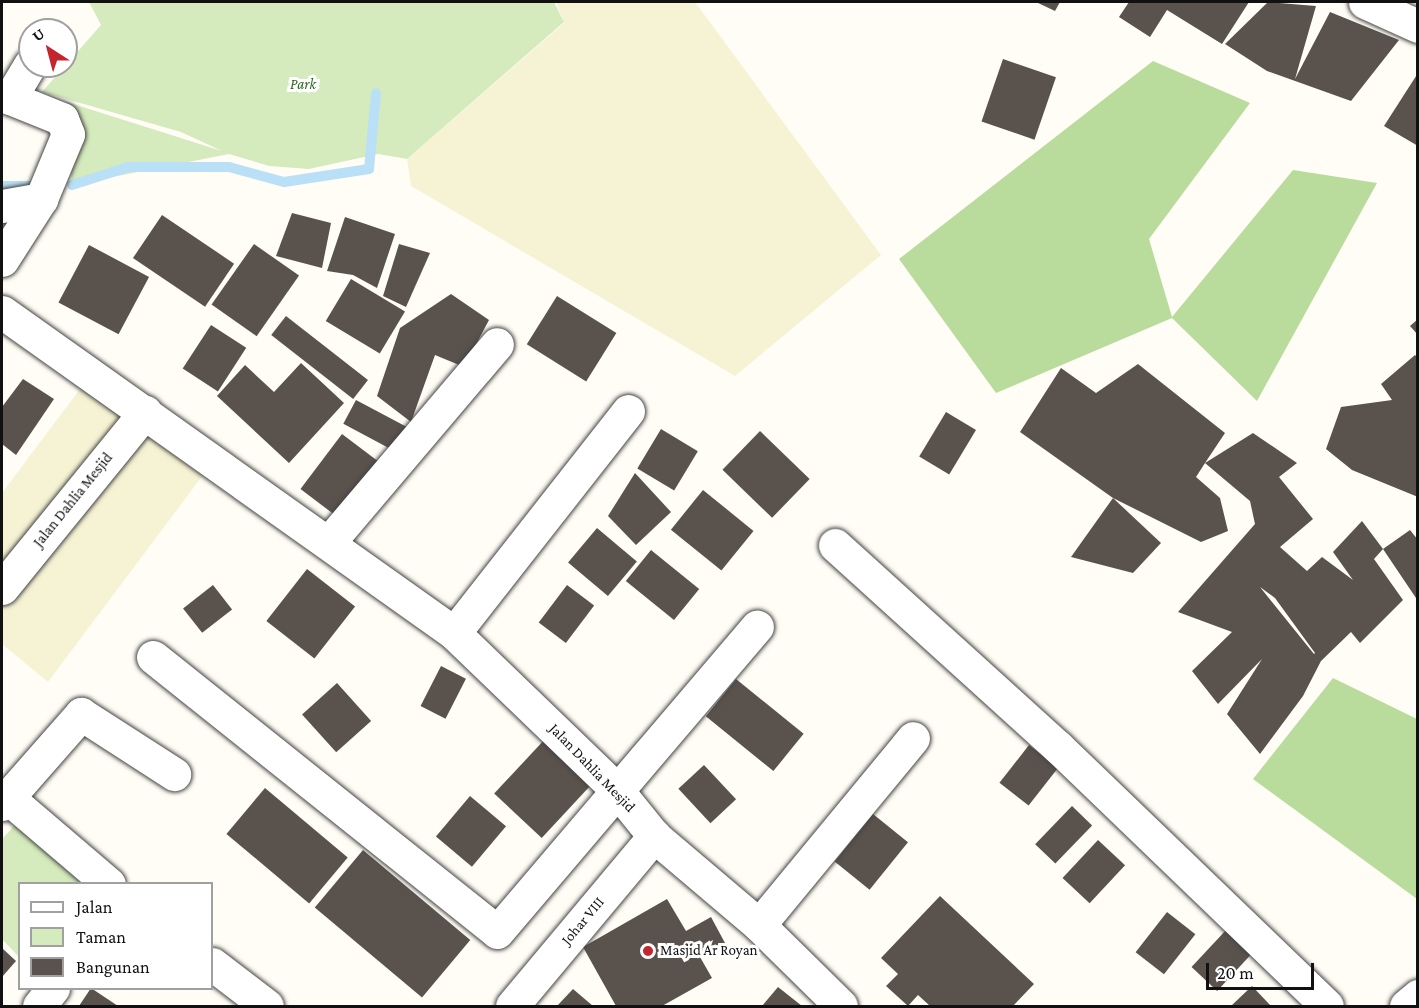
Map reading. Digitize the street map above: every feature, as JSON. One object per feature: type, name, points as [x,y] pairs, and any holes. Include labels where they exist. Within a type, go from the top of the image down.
[{"type":"street","points":[[1365,2],[1418,26]]},
{"type":"street","points":[[2,260],[42,199],[68,134],[62,119],[10,98],[22,78]]},
{"type":"street","points":[[2,206],[42,199]]},
{"type":"street","name":"Jalan Dahlia Mesjid","points":[[2,312],[330,541],[454,633],[616,789],[654,836],[759,924],[841,1006]]},
{"type":"street","points":[[330,541],[497,344]]},
{"type":"street","points":[[454,633],[628,411]]},
{"type":"street","name":"Jalan Dahlia Mesjid","points":[[2,588],[145,412]]},
{"type":"street","points":[[836,545],[1058,747],[1327,1006]]},
{"type":"street","points":[[153,657],[497,932],[616,789],[757,627]]},
{"type":"street","points":[[106,882],[4,801],[81,714],[174,774]]},
{"type":"street","points":[[759,924],[913,738]]},
{"type":"street","name":"Johar VIII","points":[[512,1006],[654,836]]},
{"type":"street","points":[[213,965],[267,1006]]},
{"type":"street","points":[[39,1006],[51,990]]},
{"type":"street","points":[[1406,1006],[1418,996]]},
{"type":"shaded area","points":[[556,2],[695,2],[881,255],[735,376],[411,186],[407,159],[564,23]]},
{"type":"shaded area","points":[[80,389],[209,467],[48,682],[2,644],[2,493]]},
{"type":"green space","name":"Park","points":[[89,2],[554,2],[564,22],[407,159],[378,154],[309,169],[269,166],[229,154],[72,185],[67,102],[222,151],[181,132],[42,92],[54,78],[78,78],[78,51],[101,25]]},
{"type":"green space","points":[[1153,61],[1250,103],[1149,239],[1172,317],[1293,170],[1377,183],[1257,401],[1172,318],[996,393],[899,259]]},
{"type":"green space","points":[[1333,678],[1417,719],[1417,899],[1253,779]]},
{"type":"green space","points":[[24,815],[97,882],[18,882],[18,956],[2,939],[2,839]]},
{"type":"building","points":[[1036,2],[1060,2],[1055,11]]},
{"type":"building","points":[[1129,2],[1249,2],[1222,44],[1167,10],[1150,37],[1119,17]]},
{"type":"building","points":[[1268,2],[1316,6],[1295,79],[1330,12],[1399,40],[1351,101],[1267,71],[1225,44]]},
{"type":"building","points":[[1003,59],[1056,77],[1034,140],[982,121]]},
{"type":"building","points":[[1418,73],[1418,146],[1384,126]]},
{"type":"building","points":[[292,213],[331,223],[322,268],[276,256]]},
{"type":"building","points":[[162,215],[234,264],[205,307],[133,258]]},
{"type":"building","points":[[345,217],[395,234],[377,288],[353,275],[327,271]]},
{"type":"building","points":[[254,244],[299,276],[257,336],[212,305]]},
{"type":"building","points":[[399,244],[430,253],[406,307],[383,296]]},
{"type":"building","points":[[89,245],[149,277],[119,334],[58,302]]},
{"type":"building","points":[[351,279],[405,311],[380,353],[326,321]]},
{"type":"building","points":[[451,294],[489,320],[464,367],[435,355],[411,422],[377,396],[400,328]]},
{"type":"building","points":[[557,296],[616,333],[586,381],[527,344]]},
{"type":"building","points":[[286,316],[368,380],[353,399],[271,335]]},
{"type":"building","points":[[1418,319],[1418,335],[1410,326]]},
{"type":"building","points":[[211,325],[246,348],[218,391],[183,369]]},
{"type":"building","points":[[1415,355],[1418,358],[1418,497],[1352,470],[1326,449],[1341,407],[1392,400],[1381,384]]},
{"type":"building","points":[[301,363],[344,403],[289,463],[217,396],[245,365],[274,392]]},
{"type":"building","points":[[1138,364],[1225,433],[1196,477],[1220,498],[1228,531],[1201,542],[1113,498],[1020,432],[1061,368],[1096,393]]},
{"type":"building","points":[[23,379],[54,399],[16,455],[2,444],[2,407]]},
{"type":"building","points":[[356,400],[419,433],[406,457],[343,424]]},
{"type":"building","points":[[946,412],[976,430],[949,475],[919,457]]},
{"type":"building","points":[[661,429],[698,451],[674,491],[637,468]]},
{"type":"building","points":[[760,431],[810,479],[772,518],[722,470]]},
{"type":"building","points":[[1253,433],[1297,463],[1279,477],[1313,519],[1280,547],[1307,571],[1322,557],[1353,580],[1333,552],[1362,521],[1383,549],[1374,559],[1403,600],[1360,643],[1351,632],[1321,661],[1303,696],[1260,754],[1227,714],[1262,659],[1218,704],[1192,671],[1232,632],[1178,612],[1255,524],[1250,501],[1205,463]],"holes":[[[1260,587],[1275,598],[1315,653],[1314,654]]]},
{"type":"building","points":[[342,434],[384,466],[343,521],[300,489]]},
{"type":"building","points":[[635,473],[671,512],[636,545],[608,516]]},
{"type":"building","points":[[703,490],[754,531],[721,571],[671,530]]},
{"type":"building","points":[[1113,498],[1161,543],[1133,573],[1071,557]]},
{"type":"building","points":[[597,528],[637,561],[608,596],[568,562]]},
{"type":"building","points":[[1410,530],[1418,540],[1418,601],[1383,549]]},
{"type":"building","points":[[651,550],[699,589],[674,620],[626,581]]},
{"type":"building","points":[[307,569],[355,607],[314,659],[266,621]]},
{"type":"building","points":[[213,585],[232,609],[202,633],[183,608]]},
{"type":"building","points":[[567,585],[594,605],[566,643],[539,623]]},
{"type":"building","points":[[441,666],[466,679],[446,719],[421,706]]},
{"type":"building","points":[[736,679],[804,734],[773,771],[706,716]]},
{"type":"building","points":[[337,683],[371,721],[336,752],[302,714]]},
{"type":"building","points":[[546,738],[594,782],[542,838],[494,794]]},
{"type":"building","points":[[1029,745],[1058,768],[1029,806],[999,783]]},
{"type":"building","points":[[704,765],[736,799],[710,823],[678,789]]},
{"type":"building","points":[[265,788],[348,857],[309,903],[226,834]]},
{"type":"building","points":[[470,796],[506,826],[472,867],[436,837]]},
{"type":"building","points":[[1072,806],[1092,825],[1055,864],[1035,844]]},
{"type":"building","points":[[873,814],[908,842],[870,890],[835,861]]},
{"type":"building","points":[[1098,840],[1125,865],[1090,903],[1063,878]]},
{"type":"building","points":[[363,850],[470,940],[422,997],[315,907]]},
{"type":"building","points":[[940,896],[1034,984],[1013,1006],[930,1006],[918,995],[908,1006],[886,986],[898,974],[881,958]]},
{"type":"building","name":"Masjid Ar Royan","points":[[667,899],[686,931],[711,917],[725,943],[700,957],[712,978],[662,1006],[616,1006],[583,947]]},
{"type":"building","points":[[1167,912],[1195,934],[1164,974],[1136,952]]},
{"type":"building","points":[[1227,929],[1253,953],[1217,991],[1192,967]]},
{"type":"building","points":[[2,948],[16,961],[2,977]]},
{"type":"building","points":[[1252,986],[1271,1006],[1231,1006]]},
{"type":"building","points":[[778,987],[802,1006],[762,1006]]},
{"type":"building","points":[[573,989],[593,1006],[557,1006]]},
{"type":"building","points":[[90,990],[94,990],[118,1006],[79,1006]]},
{"type":"waterway","points":[[72,185],[128,167],[229,167],[284,182],[369,169],[376,93]]},
{"type":"waterway","points":[[2,186],[31,186]]},
{"type":"place","name":"Masjid Ar Royan","points":[[648,951]]}]
